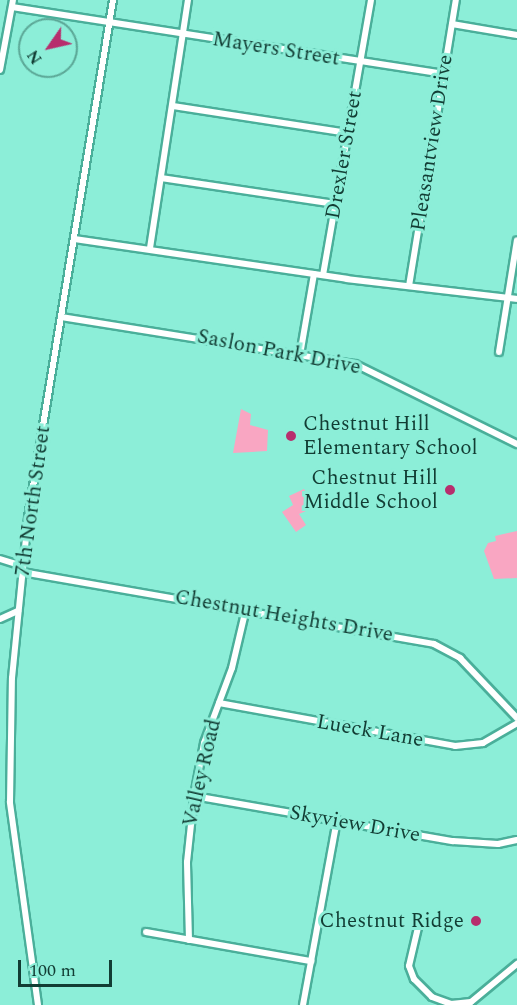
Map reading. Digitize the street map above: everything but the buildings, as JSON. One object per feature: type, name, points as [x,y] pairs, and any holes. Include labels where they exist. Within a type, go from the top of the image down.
[{"type":"street","name":"7th North Street","points":[[38,1005],[10,802],[9,728],[22,569],[112,0]]},
{"type":"street","points":[[150,248],[188,0]]},
{"type":"street","name":"Drexler Street","points":[[323,275],[371,0]]},
{"type":"street","name":"Pleasantview Drive","points":[[409,286],[456,0]]},
{"type":"street","name":"Mayers Street","points":[[13,4],[109,24],[443,74]]},
{"type":"street","points":[[0,70],[13,4]]},
{"type":"street","points":[[452,24],[517,35]]},
{"type":"street","points":[[173,106],[348,133]]},
{"type":"street","points":[[161,178],[335,204]]},
{"type":"street","points":[[74,239],[150,248],[314,274],[517,299]]},
{"type":"street","points":[[499,352],[517,240]]},
{"type":"street","points":[[300,355],[314,274]]},
{"type":"street","name":"Saslon Park Drive","points":[[61,317],[300,355],[371,370],[517,444]]},
{"type":"street","name":"Chestnut Heights Drive","points":[[0,559],[22,569],[434,644],[460,658],[517,720]]},
{"type":"street","name":"Valley Road","points":[[189,940],[187,862],[194,796],[204,743],[219,703],[246,609]]},
{"type":"street","points":[[0,619],[18,611]]},
{"type":"street","name":"Lueck Lane","points":[[219,703],[456,746],[483,743],[517,720]]},
{"type":"street","name":"Skyview Drive","points":[[194,796],[453,841],[498,844],[517,840]]},
{"type":"street","points":[[303,1005],[337,820]]},
{"type":"street","points":[[420,919],[409,966],[414,979],[432,997],[451,1004],[471,1002],[517,964]]},
{"type":"street","points":[[147,932],[311,961]]},
{"type":"shaded area","points":[[241,409],[251,414],[250,425],[268,430],[267,451],[233,453]]},
{"type":"shaded area","points":[[304,489],[313,508],[299,514],[306,525],[296,532],[282,512],[293,505],[289,496]]},
{"type":"shaded area","points":[[517,531],[517,578],[494,579],[484,551],[488,543],[496,541],[495,536]]},
{"type":"place","name":"Chestnut Hill Elementary School","points":[[291,436]]},
{"type":"place","name":"Chestnut Hill Middle School","points":[[450,490]]},
{"type":"place","name":"Chestnut Ridge","points":[[476,921]]}]
